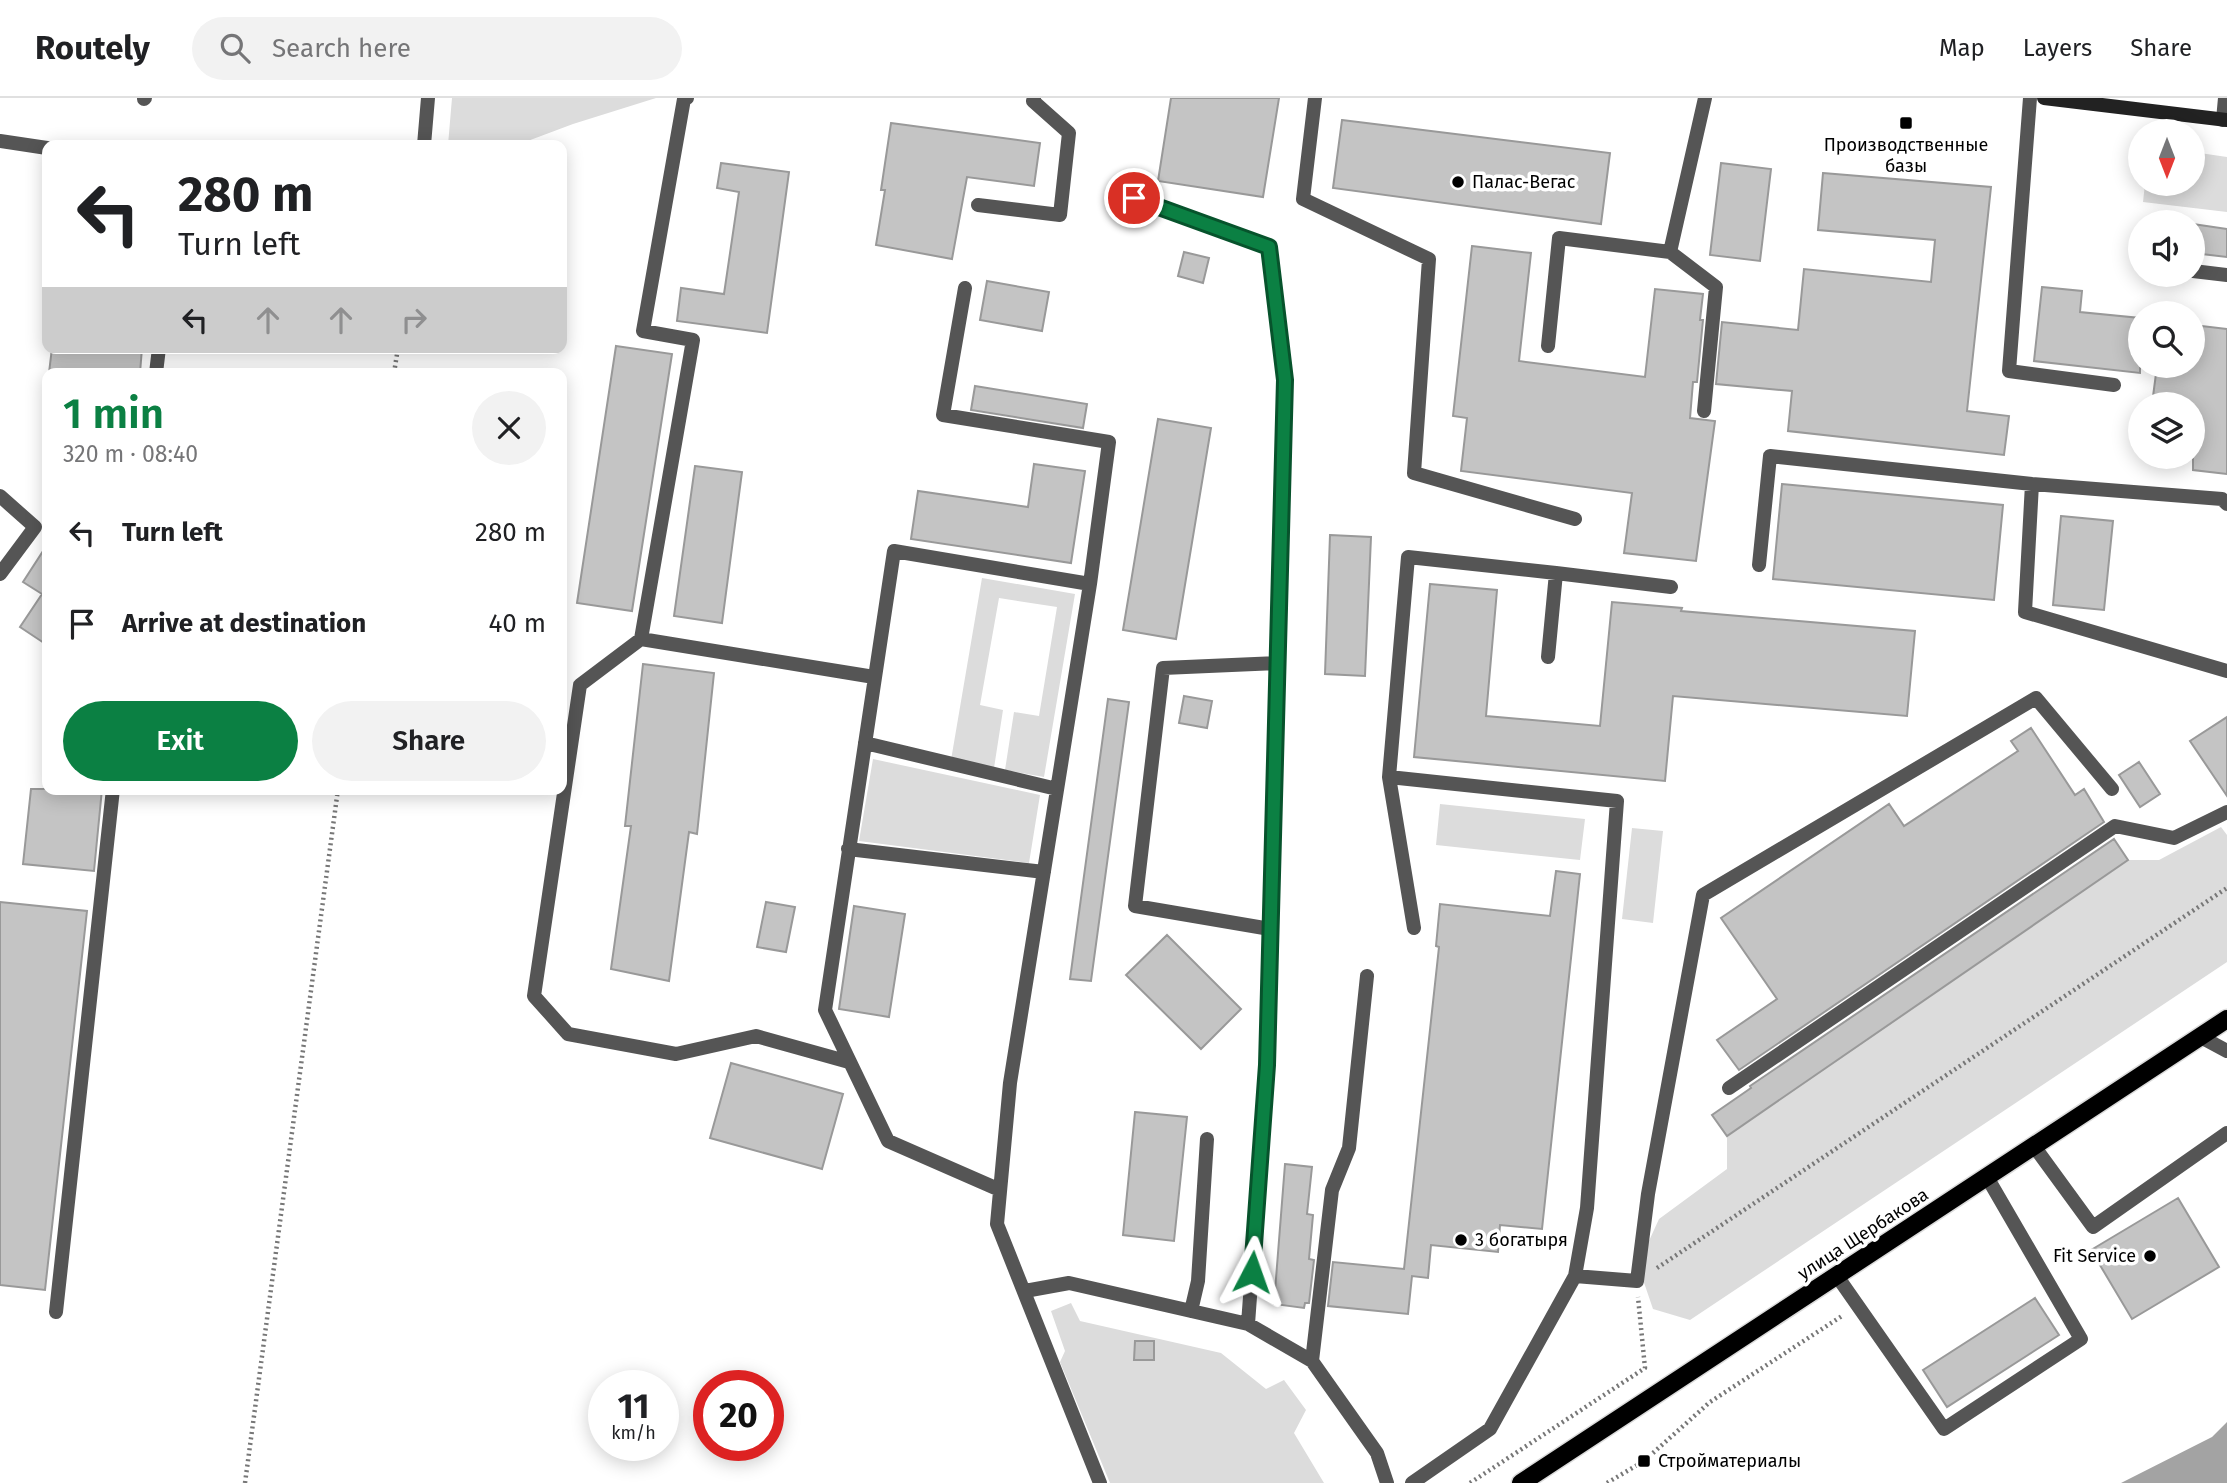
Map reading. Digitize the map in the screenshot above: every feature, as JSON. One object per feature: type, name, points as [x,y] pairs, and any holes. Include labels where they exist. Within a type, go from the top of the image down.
[{"type":"main road","points":[[2044,98],[2088,101],[2225,120]]},
{"type":"main road","name":"улица Щербакова","points":[[1521,1483],[2227,1020]]},
{"type":"lane","points":[[424,140],[428,98]]},
{"type":"lane","points":[[567,773],[580,685],[641,639],[693,340],[643,331],[677,133],[684,99],[687,98]]},
{"type":"lane","points":[[978,205],[1060,215],[1069,132],[1033,102],[1034,98]]},
{"type":"lane","points":[[1315,98],[1303,199],[1429,259],[1414,473],[1575,519]]},
{"type":"lane","points":[[1671,252],[1704,98]]},
{"type":"lane","points":[[2030,98],[2010,371],[2114,385]]},
{"type":"lane","points":[[2225,98],[2225,120]]},
{"type":"lane","points":[[1,145],[42,148]]},
{"type":"lane","points":[[1134,198],[1269,247],[1285,380],[1267,1065],[1248,1324]]},
{"type":"lane","points":[[1548,345],[1559,238],[1671,252],[1716,287],[1704,411]]},
{"type":"lane","points":[[2205,272],[2227,275]]},
{"type":"lane","points":[[965,288],[943,415],[1109,442],[1090,584],[1010,1083],[997,1224],[1100,1483]]},
{"type":"lane","points":[[1759,565],[1770,456],[2032,484],[2221,499],[2227,504]]},
{"type":"lane","points":[[2032,484],[2025,612],[2227,671]]},
{"type":"lane","points":[[0,496],[35,527],[0,574]]},
{"type":"lane","points":[[1000,1189],[888,1141],[825,1010],[848,849],[894,551],[1090,584]]},
{"type":"lane","points":[[1414,928],[1389,777],[1408,557],[1671,587]]},
{"type":"lane","points":[[1548,657],[1556,573]]},
{"type":"lane","points":[[641,639],[874,677]]},
{"type":"lane","points":[[1270,929],[1135,906],[1163,668],[1277,663]]},
{"type":"lane","points":[[1575,1276],[1637,1281],[1648,1194],[1703,895],[2036,698],[2112,789]]},
{"type":"lane","points":[[865,743],[1057,789]]},
{"type":"lane","points":[[1389,777],[1616,801],[1587,1208],[1575,1276],[1490,1429],[1412,1483]]},
{"type":"lane","points":[[56,1312],[112,795]]},
{"type":"lane","points":[[564,795],[534,996],[568,1034],[676,1054],[756,1036],[849,1062]]},
{"type":"lane","points":[[1729,1088],[2115,826],[2174,838],[2227,812]]},
{"type":"lane","points":[[848,849],[1044,872]]},
{"type":"lane","points":[[1312,1361],[1332,1189],[1349,1148],[1367,976]]},
{"type":"lane","points":[[2201,1037],[2227,1051]]},
{"type":"lane","points":[[2034,1146],[2093,1227],[2227,1133]]},
{"type":"lane","points":[[1191,1311],[1198,1281],[1207,1139]]},
{"type":"lane","points":[[1837,1276],[1944,1429],[2081,1339],[1987,1177]]},
{"type":"lane","points":[[1025,1291],[1069,1283],[1248,1324],[1312,1361],[1377,1453],[1387,1483]]},
{"type":"path","points":[[245,1483],[337,795]]},
{"type":"path","points":[[1470,1483],[1645,1368],[1637,1281],[2227,888]]},
{"type":"path","points":[[1607,1483],[1644,1461],[1710,1402],[1858,1306]]},
{"type":"path","points":[[1479,1478],[1483,1483]]},
{"type":"shaded area","points":[[452,98],[656,98],[530,140],[448,140]]},
{"type":"shaded area","points":[[2205,154],[2227,157],[2227,212],[2143,202],[2144,196],[2205,196]]},
{"type":"shaded area","points":[[982,578],[1075,594],[1044,777],[1005,770],[1014,712],[1039,716],[1057,607],[999,598],[980,705],[1003,710],[994,768],[951,760]]},
{"type":"shaded area","points":[[873,759],[1040,795],[1029,863],[859,841]]},
{"type":"shaded area","points":[[1440,804],[1585,819],[1580,860],[1436,845]]},
{"type":"shaded area","points":[[2221,827],[2227,835],[2227,962],[1690,1320],[1653,1309],[1638,1265],[1659,1219],[1727,1169],[1727,1136],[2128,860],[2159,860]]},
{"type":"shaded area","points":[[1632,828],[1663,831],[1653,923],[1622,919]]},
{"type":"shaded area","points":[[1071,1303],[1080,1321],[1221,1353],[1266,1389],[1284,1380],[1306,1410],[1294,1433],[1324,1483],[1110,1483],[1060,1362],[1065,1351],[1051,1311]]},
{"type":"shaded area","points":[[2227,1422],[2227,1483],[2121,1483],[2212,1437]]},
{"type":"building","points":[[1171,98],[1279,98],[1263,197],[1158,181]]},
{"type":"building","points":[[1342,120],[1610,153],[1601,224],[1333,188]]},
{"type":"building","points":[[891,123],[1040,143],[1034,186],[967,177],[952,259],[876,245],[885,190],[881,190]]},
{"type":"building","points":[[721,163],[789,172],[767,333],[677,321],[681,288],[724,294],[739,192],[717,188]]},
{"type":"building","points":[[1721,163],[1771,169],[1760,261],[1710,255]]},
{"type":"building","points":[[1823,173],[1991,187],[1967,411],[2009,416],[2004,455],[1788,431],[1792,391],[1716,384],[1722,322],[1798,330],[1804,269],[1931,282],[1935,240],[1818,230]]},
{"type":"building","points":[[2205,226],[2227,229],[2227,257],[2205,254]]},
{"type":"building","points":[[1472,246],[1531,253],[1519,361],[1645,377],[1655,289],[1703,294],[1697,382],[1693,382],[1690,418],[1715,421],[1696,561],[1624,553],[1632,493],[1461,471],[1467,418],[1453,416]]},
{"type":"building","points":[[1184,252],[1209,258],[1203,283],[1178,276]]},
{"type":"building","points":[[987,281],[1049,292],[1042,331],[980,320]]},
{"type":"building","points":[[2042,287],[2082,291],[2080,312],[2128,317],[2128,372],[2034,361]]},
{"type":"building","points":[[2205,326],[2227,329],[2227,474],[2193,470],[2205,469],[2205,392],[2154,392],[2155,378],[2205,378]]},
{"type":"building","points":[[616,346],[672,354],[632,611],[577,603]]},
{"type":"building","points":[[51,354],[142,354],[140,368],[50,368]]},
{"type":"building","points":[[975,386],[1087,404],[1083,428],[971,410]]},
{"type":"building","points":[[1158,419],[1211,428],[1176,639],[1123,630]]},
{"type":"building","points":[[1034,464],[1085,471],[1071,563],[911,539],[918,491],[1028,507]]},
{"type":"building","points":[[695,466],[742,472],[722,623],[674,616]]},
{"type":"building","points":[[1782,484],[2003,505],[1994,600],[1773,579]]},
{"type":"building","points":[[2061,516],[2113,521],[2104,610],[2053,605]]},
{"type":"building","points":[[1330,535],[1371,537],[1365,676],[1325,674]]},
{"type":"building","points":[[42,553],[42,594],[23,582]]},
{"type":"building","points":[[1430,584],[1497,590],[1486,716],[1600,726],[1612,602],[1682,608],[1681,611],[1915,631],[1907,716],[1673,696],[1665,781],[1414,757]]},
{"type":"building","points":[[42,594],[42,642],[20,627]]},
{"type":"building","points":[[643,664],[714,673],[697,834],[689,832],[669,981],[611,969],[631,826],[625,826]]},
{"type":"building","points":[[1184,696],[1212,701],[1207,728],[1179,723]]},
{"type":"building","points":[[1108,699],[1129,702],[1091,981],[1070,979]]},
{"type":"building","points":[[2227,717],[2227,796],[2190,741]]},
{"type":"building","points":[[2031,728],[2075,795],[2084,789],[2104,822],[1739,1070],[1717,1040],[1777,999],[1721,918],[1889,804],[1904,826],[2018,751],[2011,741]]},
{"type":"building","points":[[2139,762],[2160,794],[2140,807],[2119,775]]},
{"type":"building","points":[[31,789],[42,789],[42,795],[101,795],[94,871],[23,864]]},
{"type":"building","points":[[2114,839],[2128,860],[1727,1136],[1712,1115],[1751,1088],[1750,1086]]},
{"type":"building","points":[[1556,871],[1580,874],[1542,1229],[1500,1225],[1498,1252],[1431,1245],[1428,1278],[1412,1276],[1408,1314],[1328,1306],[1333,1262],[1404,1269],[1439,947],[1436,946],[1440,904],[1550,916]]},
{"type":"building","points":[[0,902],[87,911],[45,1290],[0,1285]]},
{"type":"building","points":[[766,902],[795,907],[786,952],[757,947]]},
{"type":"building","points":[[854,906],[905,914],[889,1017],[839,1009]]},
{"type":"building","points":[[1167,935],[1241,1009],[1201,1049],[1126,975]]},
{"type":"building","points":[[731,1063],[843,1094],[822,1169],[710,1138]]},
{"type":"building","points":[[1135,1112],[1187,1117],[1174,1241],[1123,1235]]},
{"type":"building","points":[[1285,1164],[1312,1167],[1307,1214],[1313,1215],[1309,1259],[1314,1260],[1309,1303],[1305,1303],[1304,1308],[1274,1304]]},
{"type":"building","points":[[2178,1198],[2219,1267],[2132,1319],[2091,1250]]},
{"type":"building","points":[[2035,1298],[2059,1335],[1947,1407],[1923,1370]]},
{"type":"building","points":[[1135,1341],[1154,1341],[1154,1360],[1134,1360]]},
{"type":"place","name":"Производственные базы","points":[[1906,123]]},
{"type":"place","name":"Палас-Вегас","points":[[1458,182]]},
{"type":"place","name":"3 богатыря","points":[[1461,1240]]},
{"type":"place","name":"Fit Service","points":[[2150,1256]]},
{"type":"place","name":"Стройматериалы","points":[[1644,1461]]},
{"type":"route","points":[[1134,198],[1269,247],[1285,380],[1267,1065],[1252,1272]]}]
